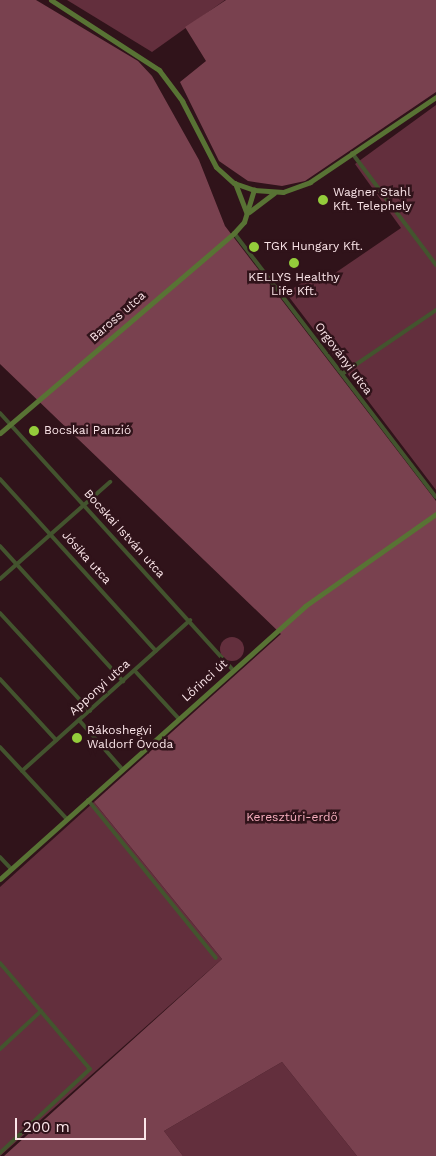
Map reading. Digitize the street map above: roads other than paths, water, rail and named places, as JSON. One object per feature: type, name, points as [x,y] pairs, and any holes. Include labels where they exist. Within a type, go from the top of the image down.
[{"type":"street","points":[[51,0],[160,70],[182,101],[210,159],[234,183],[247,215]]},
{"type":"street","name":"Baross utca","points":[[247,215],[254,190],[276,192],[310,182],[436,96]]},
{"type":"street","points":[[352,153],[436,265]]},
{"type":"street","points":[[234,183],[254,190]]},
{"type":"street","name":"Baross utca","points":[[0,433],[234,232],[247,215],[276,192]]},
{"type":"street","name":"Orgoványi utca","points":[[234,232],[436,497]]},
{"type":"street","points":[[342,374],[436,310]]},
{"type":"street","name":"Bocskai István utca","points":[[0,413],[190,620],[232,669]]},
{"type":"street","name":"Jósika utca","points":[[0,479],[156,651]]},
{"type":"street","points":[[0,580],[110,482]]},
{"type":"street","name":"Lőrinci út","points":[[0,879],[232,669],[328,588],[436,514]]},
{"type":"street","points":[[0,546],[123,681]]},
{"type":"street","points":[[0,613],[90,711]]},
{"type":"street","name":"Apponyi utca","points":[[22,771],[190,620]]},
{"type":"street","points":[[135,671],[178,718]]},
{"type":"street","points":[[0,679],[56,740]]},
{"type":"street","points":[[79,720],[122,769]]},
{"type":"street","points":[[0,747],[67,819]]},
{"type":"street","points":[[88,800],[216,958]]},
{"type":"street","points":[[0,857],[11,869]]},
{"type":"street","points":[[0,963],[90,1069],[0,1153]]},
{"type":"street","points":[[0,1049],[41,1011]]},
{"type":"place","name":"Wagner Stahl Kft. Telephely","points":[[323,200]]},
{"type":"place","name":"TGK Hungary Kft.","points":[[254,247]]},
{"type":"place","name":"KELLYS Healthy Life Kft.","points":[[294,263]]},
{"type":"place","name":"Bocskai Panzió","points":[[34,431]]},
{"type":"place","name":"Rákoshegyi Waldorf Óvoda","points":[[77,738]]},
{"type":"park label","name":"Keresztúri-erdő","points":[[292,818]]}]
